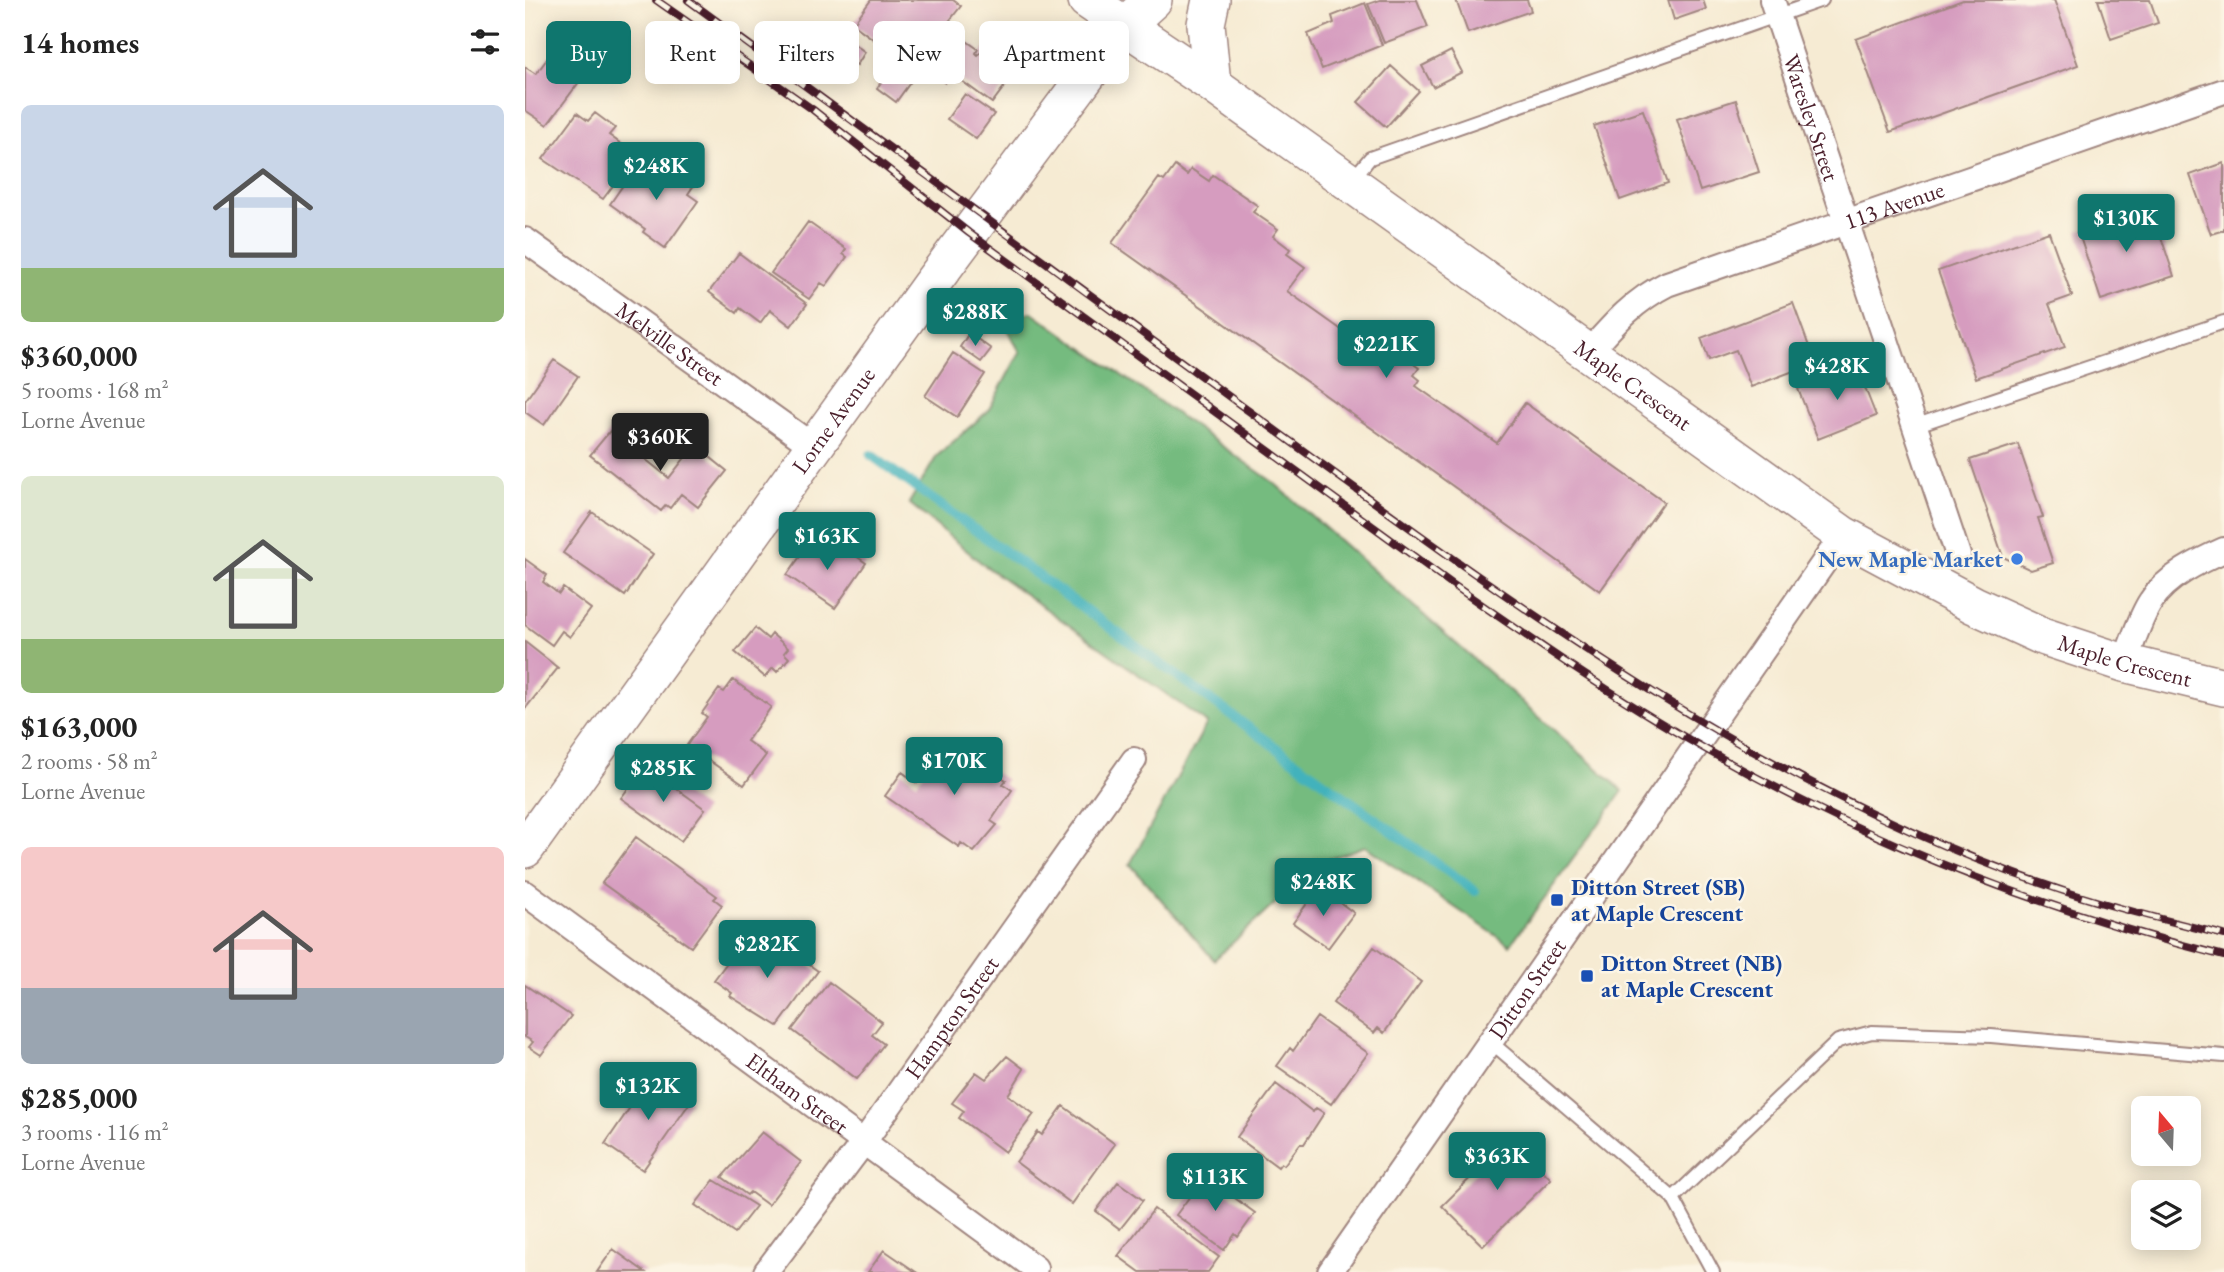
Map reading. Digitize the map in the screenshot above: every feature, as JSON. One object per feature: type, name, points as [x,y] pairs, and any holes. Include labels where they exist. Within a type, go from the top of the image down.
[{"type":"street","name":"Maple Crescent","points":[[1087,0],[1115,21]]},
{"type":"street","name":"Lorne Avenue","points":[[1129,22],[1153,0]]},
{"type":"street","points":[[1211,0],[1206,24],[1212,84]]},
{"type":"street","name":"Waresley Street","points":[[1774,8],[1917,425],[1958,555]]},
{"type":"street","name":"Maple Crescent","points":[[1129,31],[1212,84],[1843,535],[1974,606],[2042,636],[2125,663],[2224,687]]},
{"type":"street","name":"Lorne Avenue","points":[[525,849],[814,447],[1081,84]]},
{"type":"street","name":"113 Avenue","points":[[1588,353],[1644,295],[1667,284],[2224,91]]},
{"type":"street","name":"Melville Street","points":[[525,240],[814,447]]},
{"type":"street","name":"Ditton Street","points":[[1330,1272],[1492,1043],[1843,535]]},
{"type":"street","points":[[2125,663],[2151,600],[2174,578],[2200,561],[2224,550]]},
{"type":"street","name":"Hampton Street","points":[[766,1272],[863,1143],[1134,760]]},
{"type":"street","name":"Eltham Street","points":[[525,893],[1035,1268]]},
{"type":"lane","points":[[1349,184],[1370,158],[1774,8],[1822,0]]},
{"type":"lane","points":[[1917,425],[2224,322]]},
{"type":"lane","points":[[1673,1198],[1838,1041],[1872,1032],[1991,1035],[2224,1056]]},
{"type":"lane","points":[[1492,1043],[1673,1198],[1713,1272]]},
{"type":"green space","points":[[1032,312],[1273,482],[1623,791],[1510,945],[1365,846],[1320,862],[1214,960],[1130,864],[1207,723],[984,565],[909,503],[937,456],[988,411],[1020,352],[1001,318]]},
{"type":"building","points":[[871,0],[953,0],[961,6],[949,21],[873,21],[873,39],[859,28],[859,21],[855,21]]},
{"type":"building","points":[[1380,0],[1417,0],[1428,27],[1384,43],[1368,4]]},
{"type":"building","points":[[1456,0],[1527,0],[1531,11],[1468,33]]},
{"type":"building","points":[[1668,0],[1703,0],[1706,9],[1674,20]]},
{"type":"building","points":[[1963,0],[2054,0],[2078,65],[1890,132],[1856,39]]},
{"type":"building","points":[[2098,0],[2150,0],[2158,23],[2111,39]]},
{"type":"building","points":[[1365,3],[1382,45],[1322,69],[1308,34],[1334,23],[1332,16]]},
{"type":"building","points":[[965,40],[978,49],[976,53],[979,54],[979,84],[1006,84],[992,103],[965,83]]},
{"type":"building","points":[[859,48],[865,52],[859,62]]},
{"type":"building","points":[[1451,51],[1462,72],[1433,87],[1422,66]]},
{"type":"building","points":[[546,60],[546,84],[578,84],[547,125],[525,110],[525,67],[536,74]]},
{"type":"building","points":[[1391,66],[1419,91],[1386,127],[1358,102]]},
{"type":"building","points":[[880,84],[909,84],[896,102],[877,88]]},
{"type":"building","points":[[965,94],[994,114],[976,139],[947,119]]},
{"type":"building","points":[[1736,100],[1759,172],[1700,191],[1677,119]]},
{"type":"building","points":[[1643,110],[1668,183],[1620,200],[1594,126]]},
{"type":"building","points":[[577,113],[588,121],[595,113],[615,128],[609,135],[636,155],[603,199],[543,159]]},
{"type":"building","points":[[641,159],[667,178],[673,170],[694,185],[688,194],[698,201],[665,248],[643,232],[645,229],[610,204]]},
{"type":"building","points":[[2224,163],[2224,230],[2211,234],[2190,175]]},
{"type":"building","points":[[1175,166],[1187,175],[1191,169],[1209,181],[1213,175],[1258,206],[1253,212],[1278,229],[1273,236],[1290,249],[1287,254],[1305,267],[1287,291],[1360,343],[1362,339],[1378,349],[1383,342],[1419,368],[1414,375],[1420,380],[1416,386],[1497,443],[1525,403],[1664,502],[1600,591],[1112,243],[1159,178],[1164,181]]},
{"type":"building","points":[[2151,207],[2174,276],[2101,300],[2078,231]]},
{"type":"building","points":[[808,222],[846,249],[843,254],[847,257],[826,286],[821,283],[809,299],[771,273]]},
{"type":"building","points":[[2049,232],[2072,296],[2049,304],[2065,347],[1976,378],[1938,271]]},
{"type":"building","points":[[739,253],[807,304],[791,326],[770,310],[760,323],[740,308],[737,313],[709,292]]},
{"type":"building","points":[[1793,303],[1815,363],[1751,387],[1736,350],[1709,360],[1701,338]]},
{"type":"building","points":[[969,333],[991,349],[981,362],[960,347]]},
{"type":"building","points":[[953,353],[985,374],[957,417],[925,396]]},
{"type":"building","points":[[554,360],[578,376],[544,425],[525,412],[525,401]]},
{"type":"building","points":[[1856,365],[1876,416],[1818,439],[1798,389]]},
{"type":"building","points":[[610,431],[669,478],[695,445],[727,471],[698,507],[681,494],[670,508],[666,505],[661,511],[590,455]]},
{"type":"building","points":[[2018,444],[2043,517],[2038,518],[2053,563],[2031,570],[2003,557],[1970,460]]},
{"type":"building","points":[[592,512],[653,554],[625,596],[563,553]]},
{"type":"building","points":[[822,539],[837,549],[840,545],[866,563],[835,608],[787,575],[806,548],[812,552]]},
{"type":"building","points":[[525,559],[547,575],[543,582],[559,594],[563,588],[591,609],[570,637],[562,631],[552,645],[525,625]]},
{"type":"building","points":[[755,628],[768,639],[772,634],[788,648],[784,653],[789,658],[777,672],[773,668],[765,677],[735,652]]},
{"type":"building","points":[[525,642],[558,668],[525,709]]},
{"type":"building","points":[[733,680],[771,707],[747,741],[766,755],[744,785],[687,745],[707,717],[702,713],[719,689],[724,692]]},
{"type":"building","points":[[947,740],[1006,780],[1003,784],[1012,790],[991,821],[997,825],[974,852],[961,843],[959,847],[885,796],[902,772],[917,783]]},
{"type":"building","points":[[645,766],[705,809],[681,841],[621,798]]},
{"type":"building","points":[[636,837],[717,896],[714,899],[722,905],[691,947],[602,883]]},
{"type":"building","points":[[1319,887],[1354,913],[1328,948],[1293,923]]},
{"type":"building","points":[[771,938],[818,971],[778,1026],[730,996],[732,993],[714,980],[738,948],[755,960]]},
{"type":"building","points":[[1374,947],[1421,982],[1384,1033],[1378,1028],[1374,1033],[1333,1003]]},
{"type":"building","points":[[829,982],[882,1022],[872,1035],[884,1044],[857,1079],[792,1030]]},
{"type":"building","points":[[525,985],[571,1016],[541,1055],[529,1047],[533,1042],[525,1037]]},
{"type":"building","points":[[1317,1017],[1368,1053],[1331,1104],[1277,1066],[1290,1048],[1293,1051]]},
{"type":"building","points":[[1007,1056],[1024,1069],[1008,1095],[1034,1114],[1005,1152],[959,1118],[964,1111],[952,1103],[976,1072],[986,1079]]},
{"type":"building","points":[[653,1074],[691,1101],[643,1170],[605,1144]]},
{"type":"building","points":[[1276,1084],[1313,1112],[1316,1108],[1324,1113],[1304,1144],[1300,1144],[1284,1165],[1281,1163],[1278,1167],[1237,1137]]},
{"type":"building","points":[[1063,1106],[1115,1144],[1072,1204],[1016,1162],[1038,1132],[1042,1135]]},
{"type":"building","points":[[762,1132],[801,1162],[768,1205],[750,1192],[747,1195],[722,1177]]},
{"type":"building","points":[[1511,1138],[1551,1179],[1483,1246],[1442,1206]]},
{"type":"building","points":[[1205,1176],[1255,1213],[1238,1237],[1235,1234],[1224,1250],[1176,1215]]},
{"type":"building","points":[[714,1180],[756,1206],[735,1233],[695,1205]]},
{"type":"building","points":[[1118,1182],[1143,1200],[1120,1229],[1096,1211]]},
{"type":"building","points":[[1154,1209],[1219,1257],[1208,1272],[1140,1272],[1118,1256]]},
{"type":"building","points":[[613,1249],[645,1272],[597,1272]]},
{"type":"building","points":[[884,1250],[916,1272],[868,1272]]},
{"type":"waterway","points":[[871,455],[1475,891]]},
{"type":"railway","points":[[656,0],[812,109],[969,233],[1452,584],[1636,708],[1762,780],[1889,842],[2021,894],[2088,917],[2224,956]]},
{"type":"railway","points":[[688,0],[1436,546],[1630,678],[1730,739],[1833,794],[1939,844],[2049,886],[2224,935]]},
{"type":"place","name":"New Maple Market","points":[[2017,559]]},
{"type":"place","name":"Ditton Street (SB) at Maple Crescent","points":[[1557,900]]},
{"type":"place","name":"Ditton Street (NB) at Maple Crescent","points":[[1587,976]]}]
